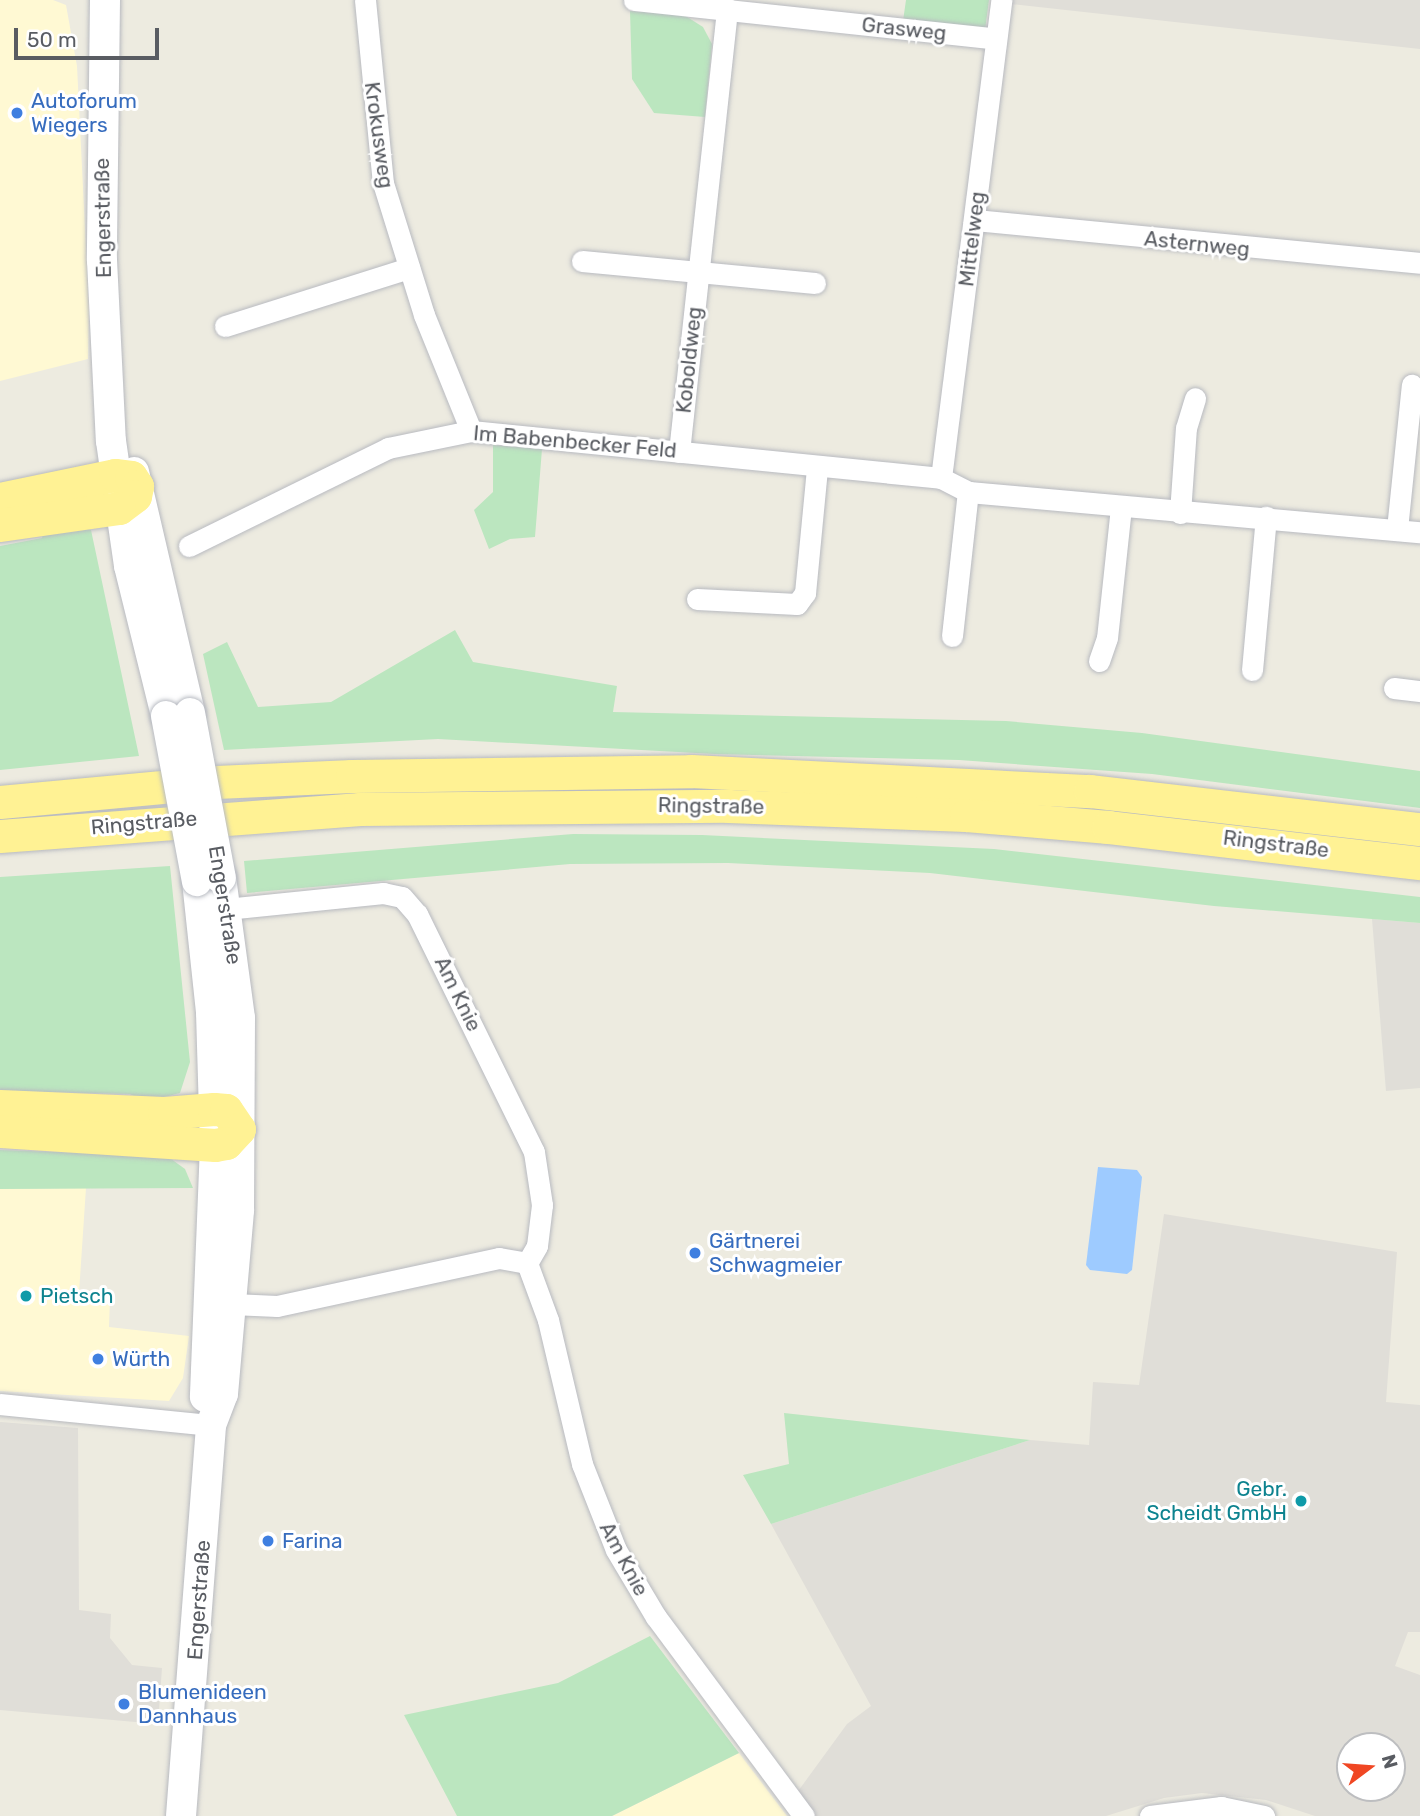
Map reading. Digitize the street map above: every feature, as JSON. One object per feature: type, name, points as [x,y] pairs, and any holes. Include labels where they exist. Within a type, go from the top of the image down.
[{"type":"highway","points":[[0,499],[124,489]]},
{"type":"highway","points":[[0,525],[124,489]]},
{"type":"highway","name":"Ringstraße","points":[[0,802],[216,782],[352,776],[691,771],[1077,790],[1420,829]]},
{"type":"highway","name":"Ringstraße","points":[[7,839],[360,809],[729,806],[966,815],[1108,827],[1420,863]]},
{"type":"highway","points":[[0,1106],[164,1113],[223,1127]]},
{"type":"highway","points":[[0,1132],[223,1127]]},
{"type":"main road","name":"Engerstraße","points":[[105,0],[102,260],[124,489],[178,715],[209,880],[211,1012],[223,1127],[232,1304],[223,1394],[211,1425]]},
{"type":"main road","name":"Engerstraße","points":[[181,1816],[211,1425],[204,1393],[223,1127],[240,1018],[226,909],[209,880]]},
{"type":"street","name":"Krokusweg","points":[[365,0],[383,183],[410,268],[471,431]]},
{"type":"street","name":"Grasweg","points":[[634,0],[727,9],[812,9],[996,38]]},
{"type":"street","name":"Mittelweg","points":[[941,478],[1001,0]]},
{"type":"street","name":"Koboldweg","points":[[680,452],[727,9]]},
{"type":"street","name":"Asternweg","points":[[975,220],[1420,263]]},
{"type":"street","points":[[582,261],[699,269],[815,283]]},
{"type":"street","points":[[225,326],[410,268]]},
{"type":"street","points":[[1396,529],[1412,386]]},
{"type":"street","points":[[1180,513],[1186,428],[1195,398]]},
{"type":"street","name":"Im Babenbecker Feld","points":[[189,546],[388,448],[471,431],[941,478],[968,492],[1180,513],[1266,517],[1420,532]]},
{"type":"street","points":[[698,599],[797,604],[805,593],[817,467]]},
{"type":"street","points":[[951,636],[968,492]]},
{"type":"street","points":[[1099,661],[1107,638],[1121,507]]},
{"type":"street","points":[[1252,670],[1266,517]]},
{"type":"street","points":[[1394,688],[1420,691]]},
{"type":"street","name":"Am Knie","points":[[226,909],[383,893],[402,897],[417,914],[534,1152],[542,1205],[537,1246],[527,1263],[548,1320],[582,1464],[616,1550],[656,1617],[804,1816]]},
{"type":"street","points":[[232,1304],[276,1306],[499,1258],[527,1263]]},
{"type":"street","points":[[0,1404],[211,1425]]},
{"type":"street","points":[[1150,1816],[1221,1807],[1264,1816]]},
{"type":"shaded area","points":[[0,0],[53,0],[66,5],[77,66],[89,309],[88,359],[0,381]]},
{"type":"shaded area","points":[[1011,0],[1420,0],[1420,49],[1011,4]]},
{"type":"shaded area","points":[[1372,919],[1420,923],[1420,1088],[1386,1091]]},
{"type":"shaded area","points":[[86,1188],[79,1293],[110,1299],[109,1327],[189,1336],[183,1378],[169,1401],[0,1391],[0,1189]]},
{"type":"shaded area","points":[[1164,1214],[1397,1252],[1386,1402],[1420,1405],[1420,1632],[1408,1632],[1395,1666],[1420,1675],[1420,1816],[1315,1816],[1266,1800],[1202,1793],[1164,1798],[1106,1816],[814,1816],[796,1794],[847,1724],[871,1706],[771,1524],[1030,1440],[1089,1445],[1093,1382],[1139,1385]]},
{"type":"shaded area","points":[[0,1422],[78,1428],[79,1610],[111,1614],[110,1638],[132,1665],[162,1668],[158,1724],[0,1710]]},
{"type":"shaded area","points":[[739,1753],[787,1816],[612,1816]]},
{"type":"green space","points":[[906,0],[989,0],[985,30],[903,21]]},
{"type":"green space","points":[[630,11],[684,15],[703,27],[712,44],[705,117],[654,113],[632,79]]},
{"type":"green space","points":[[493,445],[542,449],[535,537],[510,539],[489,549],[474,510],[493,492]]},
{"type":"green space","points":[[80,526],[91,530],[139,756],[0,770],[0,546],[42,538],[44,530]]},
{"type":"green space","points":[[455,630],[473,662],[617,686],[613,712],[1006,721],[1142,733],[1420,771],[1420,808],[1152,774],[959,760],[715,754],[438,739],[224,750],[203,654],[227,642],[258,707],[331,702]]},
{"type":"green space","points":[[573,834],[702,835],[994,849],[1420,897],[1420,923],[1214,906],[930,873],[728,863],[570,864],[247,893],[244,861]]},
{"type":"green space","points":[[170,866],[190,1062],[180,1093],[145,1102],[130,1094],[0,1091],[0,877]]},
{"type":"green space","points":[[0,1150],[167,1156],[185,1169],[193,1188],[0,1189]]},
{"type":"green space","points":[[784,1413],[1030,1440],[771,1524],[743,1475],[789,1464]]},
{"type":"green space","points":[[650,1636],[739,1753],[612,1816],[457,1816],[404,1715],[558,1683]]},
{"type":"water","points":[[1098,1167],[1137,1170],[1142,1177],[1132,1270],[1127,1274],[1090,1270],[1086,1265]]},
{"type":"place","name":"Autoforum Wiegers","points":[[17,113]]},
{"type":"place","name":"Gärtnerei Schwagmeier","points":[[695,1253]]},
{"type":"place","name":"Pietsch","points":[[26,1296]]},
{"type":"place","name":"Würth","points":[[98,1359]]},
{"type":"place","name":"Gebr. Scheidt GmbH","points":[[1301,1501]]},
{"type":"place","name":"Farina","points":[[268,1541]]},
{"type":"place","name":"Blumenideen Dannhaus","points":[[124,1704]]}]
